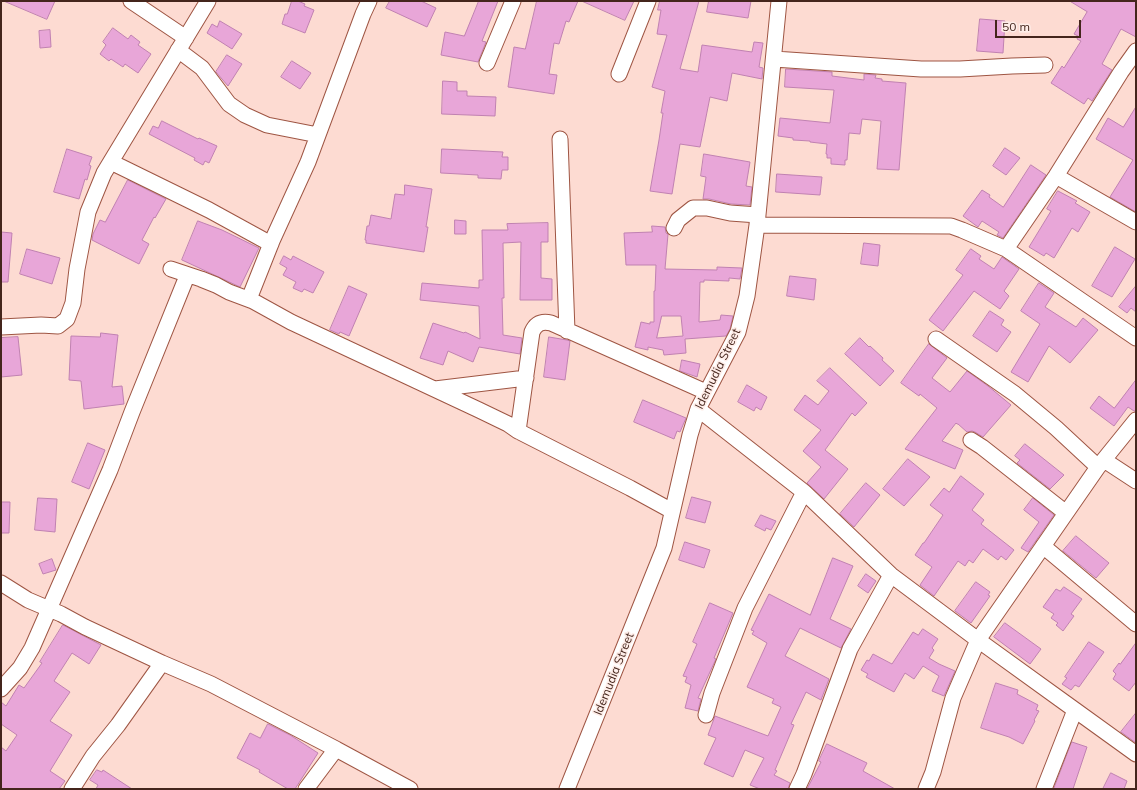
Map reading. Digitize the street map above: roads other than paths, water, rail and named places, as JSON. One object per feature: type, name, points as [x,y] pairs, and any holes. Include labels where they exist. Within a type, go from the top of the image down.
[{"type":"street","points":[[131,1],[182,44],[229,104],[245,115],[267,125],[318,135]]},
{"type":"street","points":[[1,327],[41,325],[58,326],[67,319],[73,303],[77,269],[88,212],[104,173],[208,1]]},
{"type":"street","points":[[249,299],[271,244],[308,162],[369,1]]},
{"type":"street","points":[[486,63],[513,1]]},
{"type":"street","points":[[619,74],[648,1]]},
{"type":"street","name":"Idemudia Street","points":[[567,789],[664,548],[690,436],[698,409],[738,332],[747,296],[758,220],[779,1]]},
{"type":"street","points":[[1006,250],[1056,176],[1117,78],[1136,51]]},
{"type":"street","points":[[774,59],[921,69],[960,69],[1045,65]]},
{"type":"street","points":[[560,139],[567,331]]},
{"type":"street","points":[[111,162],[209,210],[271,244]]},
{"type":"street","points":[[1056,176],[1136,222]]},
{"type":"street","points":[[674,228],[678,220],[693,208],[707,208],[730,212],[758,220],[951,226],[1006,250],[1136,338]]},
{"type":"street","points":[[171,269],[187,276],[216,285],[229,292],[249,299],[298,326],[508,424],[518,431],[672,511]]},
{"type":"street","points":[[1,689],[20,668],[32,648],[46,617],[110,470],[187,276]]},
{"type":"street","points":[[518,431],[532,332],[538,323],[551,323],[706,392]]},
{"type":"street","points":[[936,339],[1015,394],[1101,463],[1136,481]]},
{"type":"street","points":[[435,389],[526,378]]},
{"type":"street","points":[[698,409],[804,492],[892,575],[978,640],[1136,754]]},
{"type":"street","points":[[926,789],[933,772],[952,698],[978,640],[1101,463],[1136,420]]},
{"type":"street","points":[[971,440],[1066,513]]},
{"type":"street","points":[[706,715],[712,693],[745,608],[804,492]]},
{"type":"street","points":[[1043,546],[1136,624]]},
{"type":"street","points":[[798,789],[850,649],[892,575]]},
{"type":"street","points":[[1,583],[28,600],[49,608],[85,627],[211,684],[410,789]]},
{"type":"street","points":[[72,789],[93,756],[118,725],[162,663]]},
{"type":"street","points":[[1044,789],[1075,710]]},
{"type":"street","points":[[306,789],[336,749]]}]
